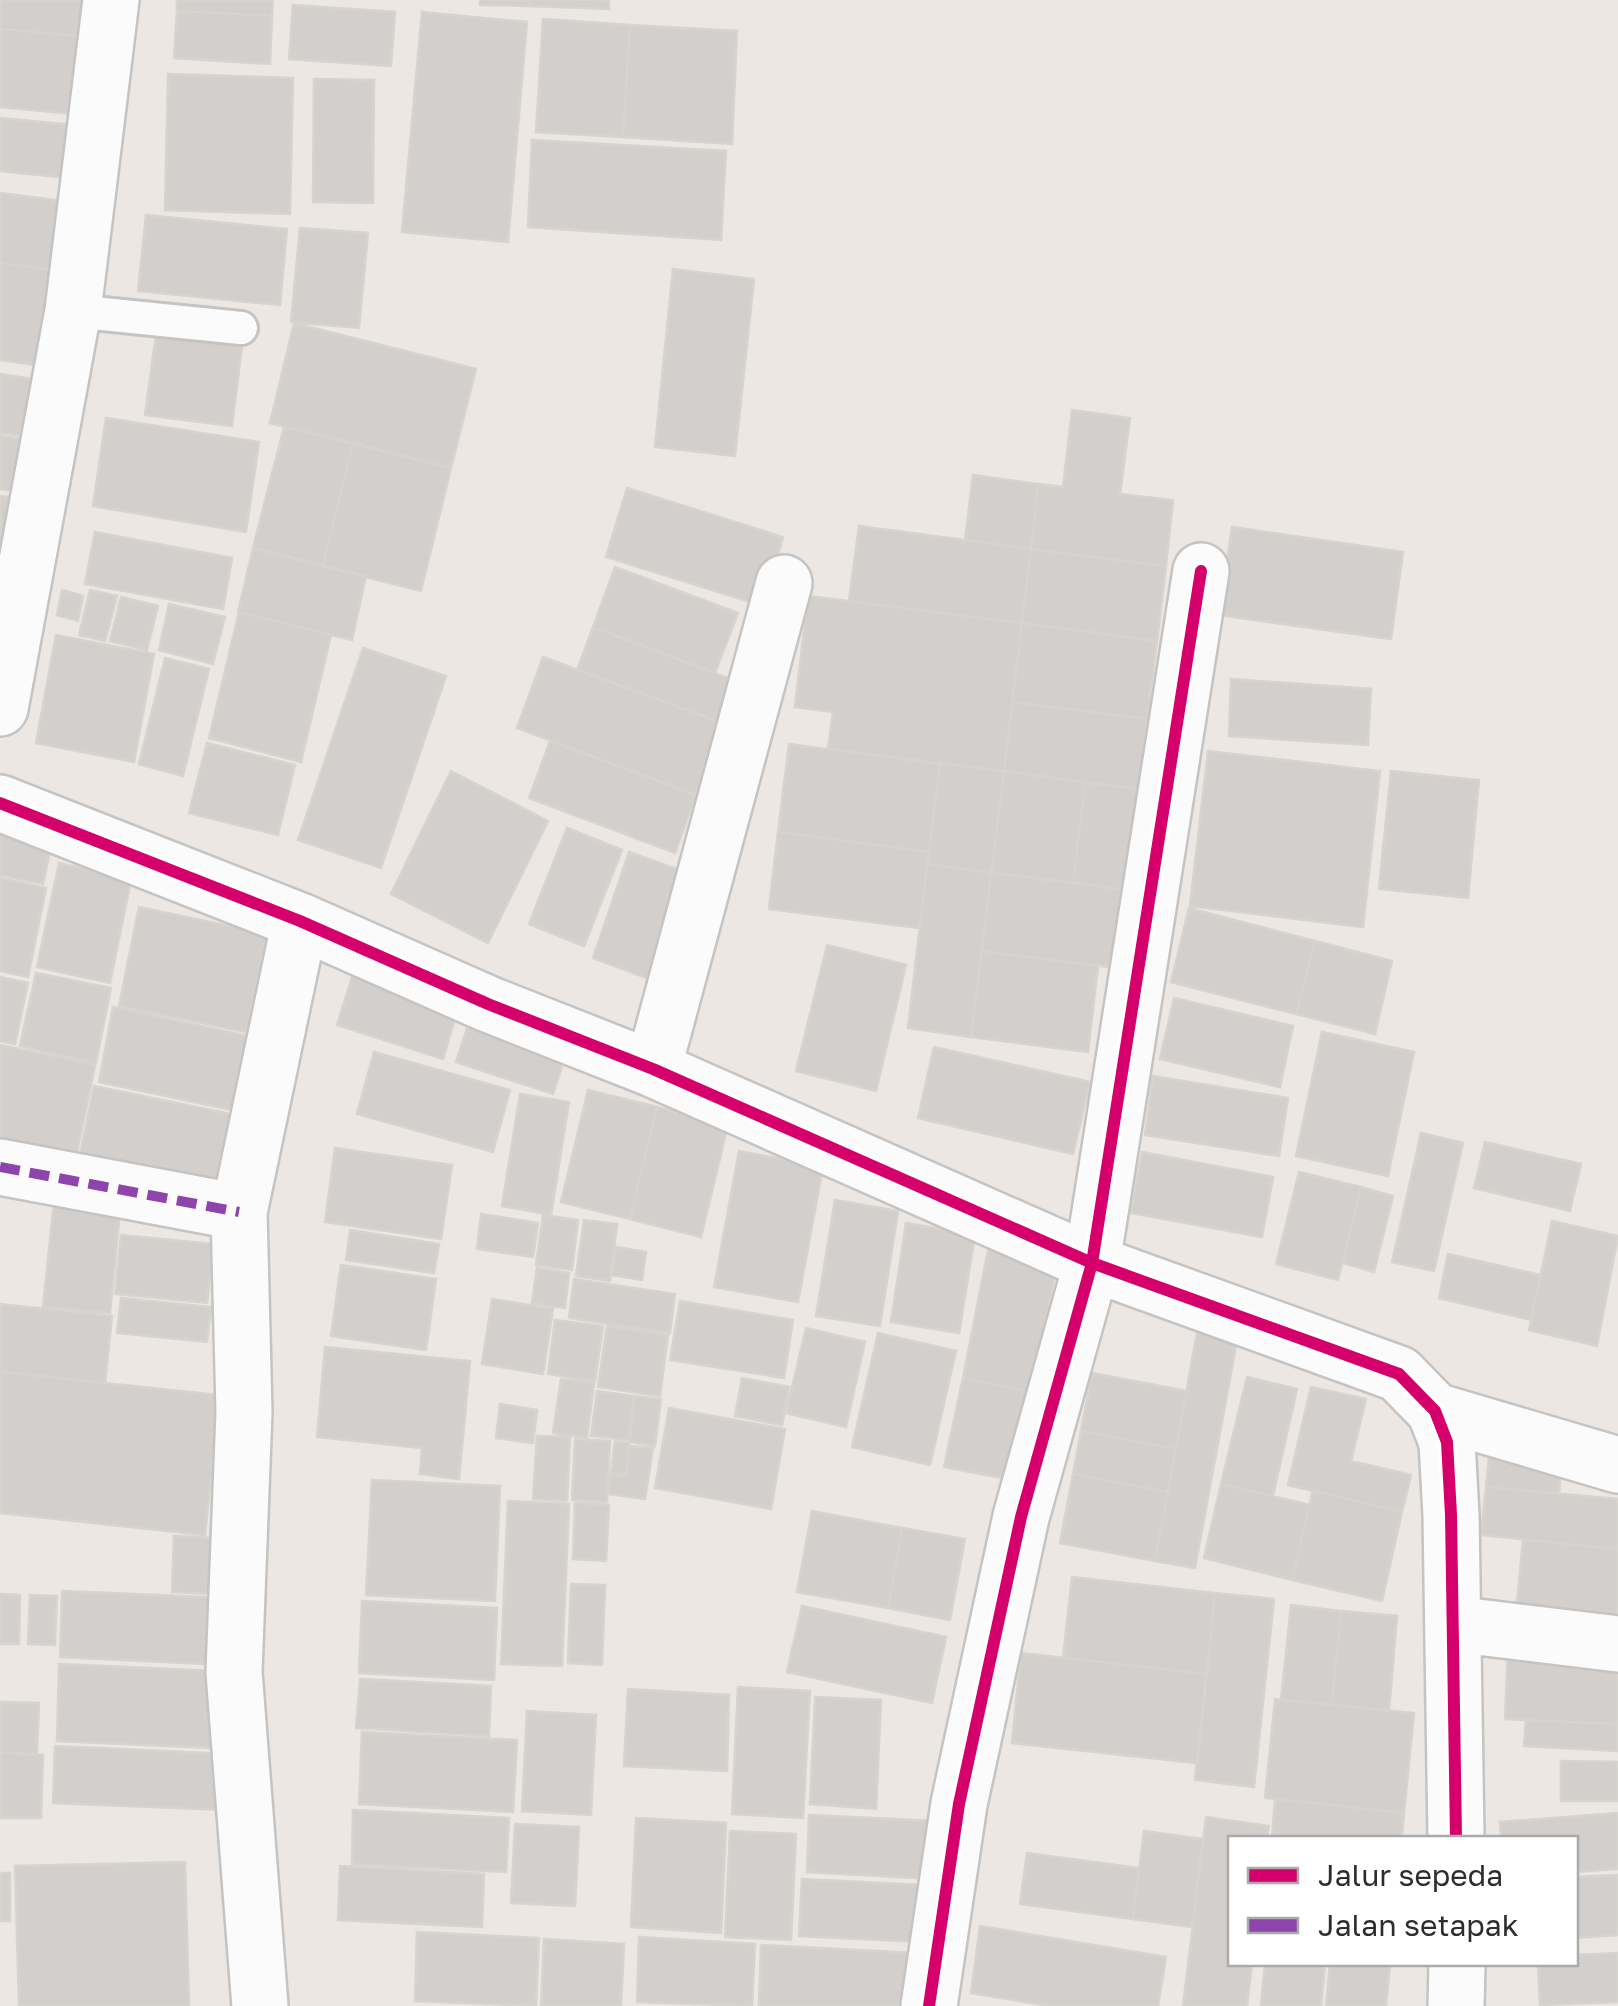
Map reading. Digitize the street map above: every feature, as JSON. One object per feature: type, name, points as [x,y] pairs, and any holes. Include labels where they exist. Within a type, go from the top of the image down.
[{"type":"street","points":[[0,708],[73,311],[111,0]]},
{"type":"street","points":[[929,2006],[959,1804],[1021,1517],[1092,1263],[1201,571]]},
{"type":"street","points":[[652,1069],[784,584]]},
{"type":"street","points":[[0,803],[300,921],[488,1004],[652,1069],[1092,1263],[1398,1374],[1435,1411],[1447,1442],[1456,1836]]},
{"type":"street","points":[[260,2006],[234,1672],[244,1412],[239,1212],[300,921]]},
{"type":"street","points":[[0,1167],[239,1212]]},
{"type":"street","points":[[1435,1411],[1618,1465]]},
{"type":"street","points":[[1453,1624],[1618,1644]]},
{"type":"street","points":[[1456,2006],[1457,1966]]},
{"type":"lane","points":[[73,311],[241,328]]},
{"type":"building","points":[[0,0],[104,0],[101,38],[0,29]]},
{"type":"building","points":[[177,0],[273,0],[272,16],[177,11]]},
{"type":"building","points":[[480,0],[529,0],[529,6],[480,5]]},
{"type":"building","points":[[529,0],[609,0],[609,9],[529,6]]},
{"type":"building","points":[[293,5],[395,12],[391,66],[289,59]]},
{"type":"building","points":[[177,11],[272,16],[270,64],[174,58]]},
{"type":"building","points":[[422,12],[527,22],[508,242],[402,232]]},
{"type":"building","points":[[543,19],[630,25],[623,137],[536,132]]},
{"type":"building","points":[[630,25],[737,31],[732,144],[623,137]]},
{"type":"building","points":[[0,29],[101,38],[94,116],[0,107]]},
{"type":"building","points":[[168,74],[293,78],[290,214],[165,210]]},
{"type":"building","points":[[314,79],[374,80],[373,203],[313,202]]},
{"type":"building","points":[[0,118],[72,125],[69,178],[0,171]]},
{"type":"building","points":[[532,140],[726,151],[721,240],[528,227]]},
{"type":"building","points":[[0,193],[63,201],[55,270],[0,263]]},
{"type":"building","points":[[146,215],[287,229],[280,305],[138,291]]},
{"type":"building","points":[[300,228],[368,233],[359,328],[291,322]]},
{"type":"building","points":[[0,263],[55,270],[43,366],[0,360]]},
{"type":"building","points":[[673,269],[754,279],[735,456],[655,447]]},
{"type":"building","points":[[294,323],[476,369],[451,468],[270,423]]},
{"type":"building","points":[[156,334],[242,346],[232,426],[145,415]]},
{"type":"building","points":[[0,374],[39,380],[33,437],[0,433]]},
{"type":"building","points":[[1072,410],[1130,418],[1120,494],[1173,500],[1166,566],[1031,549],[1038,484],[1063,487]]},
{"type":"building","points":[[106,418],[259,442],[246,532],[93,506]]},
{"type":"building","points":[[284,427],[353,443],[323,566],[253,548]]},
{"type":"building","points":[[0,436],[32,440],[26,493],[0,489]]},
{"type":"building","points":[[353,443],[451,468],[421,591],[323,566]]},
{"type":"building","points":[[973,475],[1038,484],[1031,549],[965,540]]},
{"type":"building","points":[[627,488],[783,537],[763,606],[606,557]]},
{"type":"building","points":[[0,496],[20,498],[12,555],[0,554]]},
{"type":"building","points":[[859,526],[1031,549],[1022,623],[849,601]]},
{"type":"building","points":[[1232,527],[1403,552],[1391,639],[1219,615]]},
{"type":"building","points":[[95,532],[232,558],[223,609],[85,584]]},
{"type":"building","points":[[253,548],[366,576],[352,640],[238,612]]},
{"type":"building","points":[[1031,549],[1166,566],[1157,641],[1022,623]]},
{"type":"building","points":[[615,567],[738,613],[715,673],[593,627]]},
{"type":"building","points":[[62,590],[83,596],[78,621],[57,615]]},
{"type":"building","points":[[90,590],[117,596],[105,641],[79,635]]},
{"type":"building","points":[[808,596],[1022,623],[1004,771],[828,749],[833,712],[795,707]]},
{"type":"building","points":[[121,597],[158,606],[147,650],[110,641]]},
{"type":"building","points":[[169,604],[225,617],[213,664],[159,650]]},
{"type":"building","points":[[239,612],[331,635],[301,762],[209,738]]},
{"type":"building","points":[[1022,623],[1157,641],[1147,719],[1012,702]]},
{"type":"building","points":[[593,627],[738,682],[722,723],[577,670]]},
{"type":"building","points":[[56,635],[154,654],[134,762],[36,743]]},
{"type":"building","points":[[363,648],[446,676],[381,868],[298,840]]},
{"type":"building","points":[[543,657],[722,723],[696,795],[517,728]]},
{"type":"building","points":[[165,658],[209,669],[183,776],[139,764]]},
{"type":"building","points":[[1231,679],[1371,689],[1368,745],[1229,736]]},
{"type":"building","points":[[1012,702],[1147,719],[1139,789],[1004,771]]},
{"type":"building","points":[[550,741],[696,795],[675,853],[529,798]]},
{"type":"building","points":[[207,743],[295,765],[278,835],[189,813]]},
{"type":"building","points":[[789,744],[940,764],[929,852],[778,832]]},
{"type":"building","points":[[1208,751],[1380,771],[1363,927],[1190,906]]},
{"type":"building","points":[[940,764],[1004,771],[991,873],[927,864]]},
{"type":"building","points":[[451,771],[548,821],[488,943],[391,894]]},
{"type":"building","points":[[1004,771],[1085,783],[1073,882],[991,873]]},
{"type":"building","points":[[1391,771],[1479,780],[1468,898],[1379,889]]},
{"type":"building","points":[[1085,783],[1139,789],[1127,890],[1073,882]]},
{"type":"building","points":[[0,820],[54,831],[43,884],[0,875]]},
{"type":"building","points":[[567,828],[622,850],[584,946],[529,924]]},
{"type":"building","points":[[778,832],[929,852],[919,928],[769,909]]},
{"type":"building","points":[[629,852],[699,877],[662,984],[593,958]]},
{"type":"building","points":[[59,863],[131,880],[110,983],[37,967]]},
{"type":"building","points":[[927,864],[991,873],[971,1037],[908,1028]]},
{"type":"building","points":[[991,873],[1127,890],[1117,968],[982,951]]},
{"type":"building","points":[[0,878],[46,888],[28,977],[0,971]]},
{"type":"building","points":[[139,907],[267,934],[246,1032],[119,1006]]},
{"type":"building","points":[[1189,908],[1315,941],[1296,1014],[1171,982]]},
{"type":"building","points":[[1315,941],[1392,961],[1375,1034],[1296,1014]]},
{"type":"building","points":[[827,945],[906,965],[876,1091],[796,1071]]},
{"type":"building","points":[[982,951],[1098,966],[1088,1052],[971,1037]]},
{"type":"building","points":[[357,961],[462,995],[443,1059],[337,1025]]},
{"type":"building","points":[[36,973],[111,988],[96,1063],[20,1046]]},
{"type":"building","points":[[0,977],[28,983],[15,1044],[0,1041]]},
{"type":"building","points":[[1174,998],[1293,1026],[1280,1087],[1160,1059]]},
{"type":"building","points":[[113,1007],[266,1040],[251,1114],[99,1082]]},
{"type":"building","points":[[474,1007],[571,1039],[553,1094],[456,1062]]},
{"type":"building","points":[[1322,1032],[1414,1052],[1388,1176],[1296,1156]]},
{"type":"building","points":[[0,1045],[95,1065],[72,1177],[0,1161]]},
{"type":"building","points":[[934,1047],[1090,1082],[1073,1154],[918,1118]]},
{"type":"building","points":[[374,1052],[510,1090],[493,1152],[357,1114]]},
{"type":"building","points":[[1153,1076],[1288,1098],[1279,1156],[1145,1135]]},
{"type":"building","points":[[94,1086],[245,1117],[226,1206],[76,1175]]},
{"type":"building","points":[[588,1090],[657,1107],[630,1219],[561,1202]]},
{"type":"building","points":[[520,1094],[569,1102],[551,1215],[502,1206]]},
{"type":"building","points":[[657,1107],[728,1125],[701,1237],[630,1219]]},
{"type":"building","points":[[1421,1133],[1463,1143],[1434,1271],[1392,1262]]},
{"type":"building","points":[[1485,1142],[1581,1164],[1570,1211],[1474,1188]]},
{"type":"building","points":[[335,1148],[452,1165],[441,1239],[325,1222]]},
{"type":"building","points":[[739,1151],[823,1167],[798,1302],[714,1287]]},
{"type":"building","points":[[1142,1152],[1273,1177],[1262,1237],[1131,1213]]},
{"type":"building","points":[[1299,1172],[1361,1187],[1338,1280],[1276,1264]]},
{"type":"building","points":[[56,1183],[122,1191],[110,1313],[43,1307]]},
{"type":"building","points":[[1361,1187],[1393,1196],[1374,1272],[1343,1263]]},
{"type":"building","points":[[835,1200],[898,1211],[880,1326],[816,1316]]},
{"type":"building","points":[[481,1214],[538,1223],[533,1257],[477,1249]]},
{"type":"building","points":[[543,1215],[578,1220],[572,1270],[536,1265]]},
{"type":"building","points":[[584,1220],[617,1224],[610,1281],[576,1276]]},
{"type":"building","points":[[1552,1221],[1618,1236],[1597,1346],[1529,1330]]},
{"type":"building","points":[[906,1223],[975,1235],[959,1333],[891,1322]]},
{"type":"building","points":[[350,1230],[439,1244],[434,1273],[346,1260]]},
{"type":"building","points":[[121,1235],[214,1244],[207,1303],[115,1294]]},
{"type":"building","points":[[990,1240],[1059,1255],[1031,1392],[963,1378]]},
{"type":"building","points":[[616,1247],[646,1252],[642,1280],[612,1275]]},
{"type":"building","points":[[1448,1254],[1540,1275],[1531,1320],[1439,1298]]},
{"type":"building","points":[[341,1265],[436,1279],[426,1350],[331,1336]]},
{"type":"building","points":[[537,1268],[569,1273],[565,1308],[532,1303]]},
{"type":"building","points":[[574,1279],[675,1294],[670,1333],[569,1318]]},
{"type":"building","points":[[121,1298],[211,1307],[207,1342],[117,1333]]},
{"type":"building","points":[[492,1299],[553,1309],[543,1374],[482,1364]]},
{"type":"building","points":[[680,1301],[793,1320],[784,1378],[670,1360]]},
{"type":"building","points":[[0,1304],[112,1316],[105,1383],[0,1371]]},
{"type":"building","points":[[1200,1317],[1240,1324],[1195,1568],[1155,1561]]},
{"type":"building","points":[[555,1320],[603,1326],[595,1381],[548,1374]]},
{"type":"building","points":[[607,1326],[668,1335],[660,1396],[598,1387]]},
{"type":"building","points":[[806,1328],[865,1342],[846,1427],[786,1413]]},
{"type":"building","points":[[878,1333],[956,1351],[930,1465],[852,1447]]},
{"type":"building","points":[[325,1347],[470,1361],[459,1479],[420,1474],[422,1448],[317,1437]]},
{"type":"building","points":[[0,1372],[219,1395],[205,1535],[0,1513]]},
{"type":"building","points":[[1092,1373],[1187,1391],[1176,1449],[1081,1431]]},
{"type":"building","points":[[1247,1377],[1297,1389],[1273,1496],[1221,1484]]},
{"type":"building","points":[[742,1378],[789,1387],[782,1425],[735,1416]]},
{"type":"building","points":[[963,1378],[1031,1392],[1013,1480],[944,1467]]},
{"type":"building","points":[[561,1379],[594,1383],[587,1438],[553,1433]]},
{"type":"building","points":[[1311,1387],[1366,1399],[1351,1461],[1411,1475],[1402,1512],[1288,1485]]},
{"type":"building","points":[[597,1391],[634,1396],[628,1440],[591,1436]]},
{"type":"building","points":[[635,1396],[661,1399],[655,1446],[630,1442]]},
{"type":"building","points":[[500,1404],[537,1410],[533,1443],[496,1438]]},
{"type":"building","points":[[669,1408],[785,1429],[771,1509],[655,1488]]},
{"type":"building","points":[[1081,1431],[1176,1449],[1168,1492],[1073,1474]]},
{"type":"building","points":[[537,1436],[570,1437],[567,1501],[533,1499]]},
{"type":"building","points":[[575,1439],[610,1441],[607,1502],[572,1500]]},
{"type":"building","points":[[615,1441],[629,1443],[625,1475],[611,1473]]},
{"type":"building","points":[[630,1446],[653,1448],[645,1499],[608,1494],[611,1475],[626,1477]]},
{"type":"building","points":[[1490,1446],[1562,1452],[1559,1494],[1486,1487]]},
{"type":"building","points":[[1073,1474],[1168,1492],[1155,1561],[1060,1543]]},
{"type":"building","points":[[372,1480],[500,1486],[495,1601],[366,1595]]},
{"type":"building","points":[[1221,1484],[1310,1505],[1292,1580],[1204,1558]]},
{"type":"building","points":[[1486,1487],[1618,1499],[1618,1549],[1481,1535]]},
{"type":"building","points":[[1313,1490],[1402,1512],[1382,1601],[1292,1580]]},
{"type":"building","points":[[508,1501],[569,1504],[562,1666],[501,1664]]},
{"type":"building","points":[[575,1503],[609,1505],[606,1561],[573,1559]]},
{"type":"building","points":[[812,1511],[902,1528],[888,1608],[797,1592]]},
{"type":"building","points":[[902,1528],[965,1539],[950,1620],[888,1608]]},
{"type":"building","points":[[174,1536],[217,1538],[215,1594],[172,1592]]},
{"type":"building","points":[[1523,1540],[1618,1549],[1618,1622],[1516,1613]]},
{"type":"building","points":[[1072,1577],[1215,1593],[1207,1674],[1063,1658]]},
{"type":"building","points":[[571,1584],[605,1585],[602,1665],[568,1663]]},
{"type":"building","points":[[62,1591],[228,1598],[226,1665],[60,1657]]},
{"type":"building","points":[[1215,1593],[1274,1599],[1254,1787],[1195,1780]]},
{"type":"building","points":[[0,1594],[20,1595],[19,1644],[0,1644]]},
{"type":"building","points":[[30,1595],[57,1596],[55,1645],[28,1644]]},
{"type":"building","points":[[362,1601],[497,1608],[494,1680],[359,1673]]},
{"type":"building","points":[[1291,1605],[1341,1611],[1332,1705],[1281,1700]]},
{"type":"building","points":[[802,1606],[946,1637],[932,1703],[787,1672]]},
{"type":"building","points":[[1341,1611],[1397,1616],[1389,1711],[1332,1705]]},
{"type":"building","points":[[1508,1650],[1618,1656],[1618,1724],[1505,1719]]},
{"type":"building","points":[[1021,1653],[1207,1674],[1197,1763],[1012,1743]]},
{"type":"building","points":[[59,1664],[214,1671],[212,1748],[57,1741]]},
{"type":"building","points":[[360,1679],[491,1686],[489,1736],[356,1728]]},
{"type":"building","points":[[738,1687],[810,1691],[803,1818],[732,1814]]},
{"type":"building","points":[[628,1689],[729,1695],[727,1771],[624,1766]]},
{"type":"building","points":[[815,1697],[881,1700],[876,1809],[810,1804]]},
{"type":"building","points":[[1275,1699],[1414,1713],[1404,1813],[1265,1798]]},
{"type":"building","points":[[0,1702],[39,1703],[37,1754],[0,1752]]},
{"type":"building","points":[[527,1711],[596,1715],[591,1815],[522,1811]]},
{"type":"building","points":[[1526,1720],[1617,1724],[1617,1751],[1524,1746]]},
{"type":"building","points":[[362,1732],[517,1740],[513,1812],[359,1804]]},
{"type":"building","points":[[55,1746],[228,1754],[226,1810],[53,1803]]},
{"type":"building","points":[[0,1753],[43,1755],[41,1818],[0,1818]]},
{"type":"building","points":[[1561,1761],[1618,1762],[1618,1801],[1561,1801]]},
{"type":"building","points":[[1275,1799],[1404,1813],[1402,1836],[1272,1836]]},
{"type":"building","points":[[353,1810],[509,1818],[506,1872],[352,1864]]},
{"type":"building","points":[[1618,1813],[1618,1869],[1578,1872],[1578,1836],[1501,1836],[1500,1822]]},
{"type":"building","points":[[809,1815],[935,1821],[932,1879],[807,1872]]},
{"type":"building","points":[[1206,1817],[1269,1826],[1267,1836],[1228,1836],[1228,1966],[1252,1966],[1247,2006],[1183,2006]]},
{"type":"building","points":[[636,1818],[726,1823],[721,1933],[631,1927]]},
{"type":"building","points":[[515,1824],[579,1827],[575,1906],[511,1903]]},
{"type":"building","points":[[730,1831],[796,1834],[791,1940],[725,1937]]},
{"type":"building","points":[[1144,1831],[1203,1839],[1192,1927],[1133,1919]]},
{"type":"building","points":[[1027,1853],[1139,1868],[1133,1919],[1020,1904]]},
{"type":"building","points":[[185,1862],[189,2006],[19,2006],[15,1866]]},
{"type":"building","points":[[340,1866],[484,1874],[482,1927],[338,1920]]},
{"type":"building","points":[[0,1873],[10,1873],[10,1921],[0,1921]]},
{"type":"building","points":[[1618,1875],[1618,1935],[1578,1938],[1578,1877]]},
{"type":"building","points":[[802,1879],[923,1885],[920,1942],[799,1936]]},
{"type":"building","points":[[980,1926],[1166,1957],[1158,2006],[1049,2006],[971,1993]]},
{"type":"building","points":[[417,1932],[539,1938],[536,2006],[415,2001]]},
{"type":"building","points":[[639,1937],[755,1944],[752,2006],[637,2002]]},
{"type":"building","points":[[544,1939],[624,1944],[621,2006],[541,2006]]},
{"type":"building","points":[[761,1945],[915,1953],[912,2006],[759,2006]]},
{"type":"building","points":[[1618,1953],[1618,2002],[1540,2005],[1538,1966],[1578,1966],[1578,1955]]},
{"type":"building","points":[[1265,1966],[1325,1966],[1321,2006],[1261,2006]]},
{"type":"building","points":[[1330,1966],[1390,1966],[1386,2006],[1326,2006]]},
{"type":"marked path","points":[[0,1167],[239,1212]]},
{"type":"cycle path","points":[[929,2006],[959,1804],[1021,1517],[1092,1263],[1201,571]]},
{"type":"cycle path","points":[[0,803],[300,921],[488,1004],[653,1069],[1092,1263],[1399,1374],[1435,1411],[1447,1442],[1456,1836]]}]
